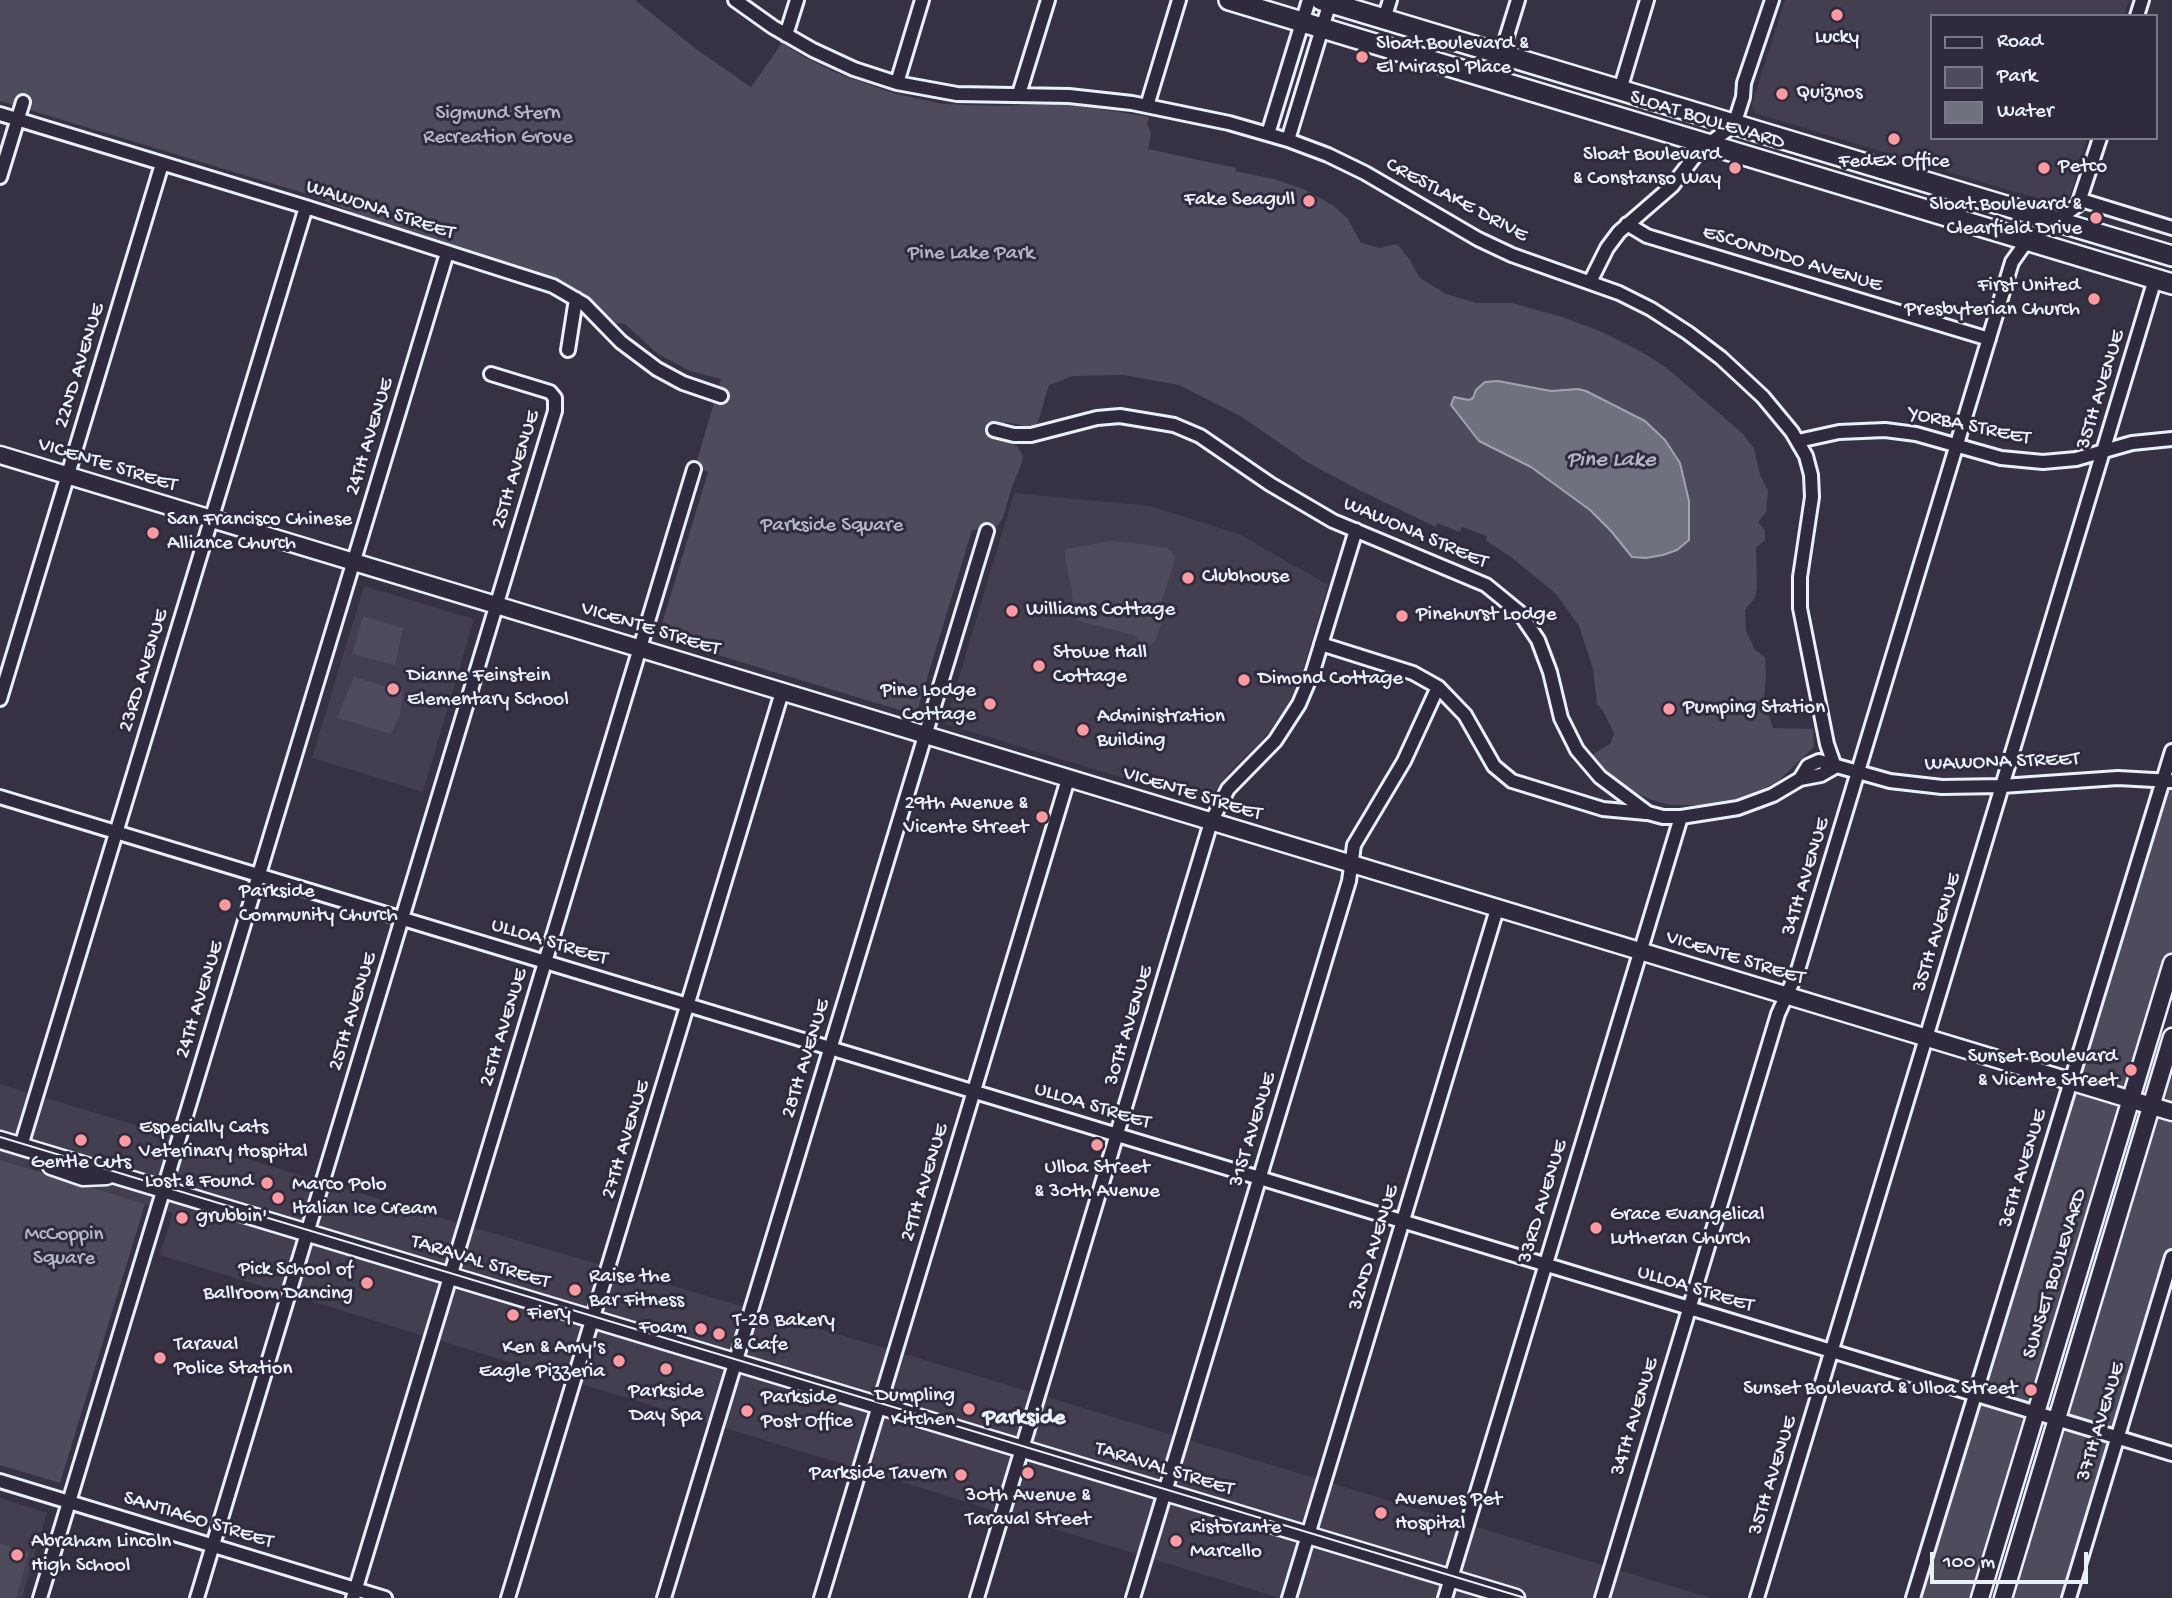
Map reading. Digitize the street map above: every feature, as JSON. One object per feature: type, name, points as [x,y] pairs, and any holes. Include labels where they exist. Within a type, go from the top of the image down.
[{"type":"main road","name":"SLOAT BOULEVARD","points":[[1229,0],[2164,282]]},
{"type":"main road","name":"SLOAT BOULEVARD","points":[[1325,1],[1387,9],[1501,54],[2172,256]]},
{"type":"street","name":"CRESTLAKE DRIVE","points":[[735,0],[786,35],[854,69],[897,83],[957,94],[1083,97],[1147,106],[1288,140],[1348,164],[1496,248],[1590,282],[1651,309],[1705,345],[1763,397],[1798,441],[1808,464],[1812,497],[1800,577],[1801,615],[1827,744],[1835,766]]},
{"type":"street","points":[[786,35],[796,0]]},
{"type":"street","points":[[897,83],[922,0]]},
{"type":"street","points":[[1019,94],[1048,0]]},
{"type":"street","points":[[1147,106],[1179,0]]},
{"type":"street","points":[[1268,134],[1309,0]]},
{"type":"street","points":[[1501,54],[1518,0]]},
{"type":"street","points":[[1620,90],[1647,0]]},
{"type":"street","points":[[1590,282],[1607,248],[1627,224],[1665,193],[1698,152],[1734,124],[1743,97],[1744,83],[1772,0]]},
{"type":"street","points":[[1288,140],[1322,28],[1325,1]]},
{"type":"street","points":[[0,177],[23,102]]},
{"type":"street","name":"WAWONA STREET","points":[[0,114],[535,280],[576,299],[644,361],[683,383],[721,396]]},
{"type":"street","points":[[2099,140],[2081,200],[2172,228]]},
{"type":"street","name":"22ND AVENUE","points":[[0,699],[162,164]]},
{"type":"street","name":"34TH AVENUE","points":[[1602,1598],[1778,1014],[1798,970],[2014,259],[2027,241],[2068,213],[2081,200]]},
{"type":"street","name":"23RD AVENUE","points":[[21,1146],[306,207]]},
{"type":"street","name":"ESCONDIDO AVENUE","points":[[1627,224],[1647,236],[1989,339]]},
{"type":"street","name":"24TH AVENUE","points":[[40,1598],[447,253]]},
{"type":"street","name":"35TH AVENUE","points":[[1757,1598],[2104,451],[2164,282]]},
{"type":"street","points":[[568,351],[576,299]]},
{"type":"street","name":"25TH AVENUE","points":[[197,1598],[555,411],[555,398],[546,391],[491,374]]},
{"type":"street","name":"WAWONA STREET","points":[[994,430],[1014,435],[1031,435],[1097,418],[1120,416],[1174,425],[1200,436],[1287,494],[1356,530],[1476,580],[1511,604],[1526,621],[1543,650],[1561,718],[1577,750],[1600,777],[1648,813],[1663,817],[1681,817],[1710,814],[1752,804],[1800,779],[1808,766],[1815,762],[1890,781],[1926,786],[2002,786],[2099,778],[2168,780]]},
{"type":"street","name":"YORBA STREET","points":[[1798,441],[1847,431],[1885,430],[1916,434],[2001,458],[2065,461],[2132,443],[2172,439]]},
{"type":"street","name":"VICENTE STREET","points":[[0,456],[2172,1112]]},
{"type":"street","name":"26TH AVENUE","points":[[354,1593],[694,469]]},
{"type":"street","name":"30TH AVENUE","points":[[977,1598],[1211,822],[1228,789],[1268,750],[1294,714],[1309,682],[1356,530]]},
{"type":"street","name":"28TH AVENUE","points":[[664,1598],[987,531]]},
{"type":"street","points":[[1321,644],[1407,671],[1438,687],[1458,706],[1494,766],[1508,778],[1525,786],[1603,809],[1621,813],[1648,813]]},
{"type":"street","name":"31ST AVENUE","points":[[1133,1598],[1349,881],[1354,845],[1404,761],[1438,687]]},
{"type":"street","name":"27TH AVENUE","points":[[508,1598],[782,692]]},
{"type":"street","name":"36TH AVENUE","points":[[1913,1598],[2071,1082],[2168,780],[2172,751]]},
{"type":"street","name":"29TH AVENUE","points":[[821,1598],[1068,779]]},
{"type":"street","name":"ULLOA STREET","points":[[0,797],[2172,1454]]},
{"type":"street","name":"33RD AVENUE","points":[[1445,1598],[1681,817]]},
{"type":"street","name":"32ND AVENUE","points":[[1289,1598],[1497,909]]},
{"type":"street","name":"SUNSET BOULEVARD","points":[[1980,1598],[2172,963]]},
{"type":"street","name":"SUNSET BOULEVARD","points":[[2003,1598],[2172,1037]]},
{"type":"street","name":"TARAVAL STREET","points":[[0,1140],[1516,1598]]},
{"type":"street","name":"TARAVAL STREET","points":[[0,1149],[83,1177],[116,1175]]},
{"type":"street","name":"37TH AVENUE","points":[[2069,1598],[2172,1257]]},
{"type":"street","name":"SANTIAGO STREET","points":[[0,1481],[213,1546],[354,1593],[385,1598]]},
{"type":"shaded area","points":[[1785,0],[2129,0],[2125,14],[1930,14],[1930,140],[2086,140],[2070,196],[2061,203],[1948,172],[1943,167],[1906,159],[1755,113],[1752,104]]},
{"type":"shaded area","points":[[1014,493],[1150,506],[1239,534],[1328,585],[1302,673],[1286,708],[1262,740],[1229,772],[1208,800],[1199,801],[945,724]]},
{"type":"shaded area","name":"Dianne Feinstein Elementary School","points":[[364,586],[474,619],[423,792],[312,758]]},
{"type":"shaded area","points":[[0,1084],[1711,1598],[1280,1598],[160,1255],[173,1213],[0,1160]]},
{"type":"shaded area","name":"Abraham Lincoln High School","points":[[0,1498],[47,1513],[22,1598],[0,1598]]},
{"type":"green space","points":[[0,0],[635,0],[696,49],[751,87],[782,43],[839,74],[896,94],[943,104],[1068,104],[1149,117],[1147,124],[1151,134],[1148,149],[1236,168],[1235,171],[1274,179],[1306,190],[1334,206],[1348,219],[1361,243],[1380,248],[1397,244],[1420,278],[1446,294],[1477,303],[1512,303],[1602,332],[1642,352],[1668,369],[1742,433],[1754,448],[1760,474],[1768,491],[1766,513],[1758,522],[1765,530],[1765,540],[1756,548],[1757,588],[1755,598],[1745,610],[1746,631],[1755,650],[1765,657],[1764,702],[1773,728],[1813,729],[1814,747],[1776,783],[1735,800],[1708,805],[1671,805],[1634,792],[1615,779],[1592,755],[1611,743],[1614,733],[1597,704],[1593,669],[1579,626],[1556,594],[1511,557],[1486,541],[1487,536],[1462,527],[1460,532],[1437,523],[1436,527],[1359,490],[1307,462],[1242,417],[1179,385],[1123,375],[1073,376],[1049,385],[1037,425],[1005,422],[1000,439],[1017,446],[1023,456],[1022,462],[998,526],[972,530],[916,715],[658,637],[708,472],[695,467],[721,379],[690,371],[658,354],[625,324],[616,323],[580,291],[556,278],[378,222],[310,195],[0,101]]},
{"type":"green space","points":[[1110,541],[1167,548],[1174,554],[1175,559],[1158,608],[1164,615],[1155,642],[1150,646],[1145,646],[1134,635],[1074,618],[1066,549]]},
{"type":"green space","points":[[363,616],[403,628],[395,665],[352,654]]},
{"type":"green space","points":[[354,677],[403,691],[400,714],[391,734],[337,718]]},
{"type":"green space","points":[[2172,748],[2172,963],[1980,1598],[1913,1598]]},
{"type":"green space","points":[[2172,1038],[2172,1257],[2069,1598],[2003,1598]]},
{"type":"green space","name":"McCoppin Square","points":[[0,1160],[145,1204],[60,1483],[0,1465]]},
{"type":"green space","points":[[0,1544],[29,1553],[16,1598],[0,1598]]},
{"type":"water","name":"Pine Lake","points":[[1498,381],[1551,391],[1586,391],[1645,421],[1665,440],[1680,463],[1689,501],[1689,540],[1677,550],[1663,555],[1632,557],[1590,510],[1531,467],[1479,441],[1451,405],[1454,397],[1469,400],[1485,382]]},
{"type":"tram line","points":[[0,1137],[1525,1598]]},
{"type":"place","name":"Lucky","points":[[1837,15]]},
{"type":"place","name":"Sloat Boulevard & El Mirasol Place","points":[[1362,57]]},
{"type":"place","name":"Quiznos","points":[[1782,94]]},
{"type":"place","name":"FedEx Office","points":[[1894,139]]},
{"type":"place","name":"Sloat Boulevard & Constanso Way","points":[[1735,168]]},
{"type":"place","name":"Petco","points":[[2044,168]]},
{"type":"place","name":"Fake Seagull","points":[[1309,201]]},
{"type":"place","name":"Sloat Boulevard & Clearfield Drive","points":[[2096,218]]},
{"type":"place","name":"First United Presbyterian Church","points":[[2094,299]]},
{"type":"place","name":"San Francisco Chinese Alliance Church","points":[[153,533]]},
{"type":"place","name":"Clubhouse","points":[[1188,578]]},
{"type":"place","name":"Williams Cottage","points":[[1012,611]]},
{"type":"place","name":"Pinehurst Lodge","points":[[1402,616]]},
{"type":"place","name":"Stowe Hall Cottage","points":[[1039,666]]},
{"type":"place","name":"Dimond Cottage","points":[[1244,680]]},
{"type":"place","name":"Dianne Feinstein Elementary School","points":[[393,689]]},
{"type":"place","name":"Pine Lodge Cottage","points":[[990,704]]},
{"type":"place","name":"Pumping Station","points":[[1669,709]]},
{"type":"place","name":"Administration Building","points":[[1083,730]]},
{"type":"place","name":"29th Avenue & Vicente Street","points":[[1042,817]]},
{"type":"place","name":"Parkside Community Church","points":[[225,905]]},
{"type":"place","name":"Sunset Boulevard & Vicente Street","points":[[2131,1070]]},
{"type":"place","name":"Gentle Cuts","points":[[81,1140]]},
{"type":"place","name":"Especially Cats Veterinary Hospital","points":[[125,1141]]},
{"type":"place","name":"Ulloa Street & 30th Avenue","points":[[1097,1145]]},
{"type":"place","name":"Lost & Found","points":[[267,1183]]},
{"type":"place","name":"Marco Polo Italian Ice Cream","points":[[278,1198]]},
{"type":"place","name":"grubbin'","points":[[182,1218]]},
{"type":"place","name":"Grace Evangelical Lutheran Church","points":[[1596,1228]]},
{"type":"place","name":"Pick School of Ballroom Dancing","points":[[367,1283]]},
{"type":"place","name":"Raise the Bar Fitness","points":[[575,1290]]},
{"type":"place","name":"Fiery","points":[[513,1315]]},
{"type":"place","name":"Foam","points":[[701,1329]]},
{"type":"place","name":"T-28 Bakery & Cafe","points":[[719,1334]]},
{"type":"place","name":"Taraval Police Station","points":[[160,1358]]},
{"type":"place","name":"Ken & Amy's Eagle Pizzeria","points":[[619,1361]]},
{"type":"place","name":"Parkside Day Spa","points":[[666,1369]]},
{"type":"place","name":"Sunset Boulevard & Ulloa Street","points":[[2031,1390]]},
{"type":"place","name":"Dumpling Kitchen","points":[[969,1409]]},
{"type":"place","name":"Parkside Post Office","points":[[747,1411]]},
{"type":"place","name":"30th Avenue & Taraval Street","points":[[1028,1473]]},
{"type":"place","name":"Parkside Tavern","points":[[961,1475]]},
{"type":"place","name":"Avenues Pet Hospital","points":[[1381,1513]]},
{"type":"place","name":"Ristorante Marcello","points":[[1176,1541]]},
{"type":"place","name":"Abraham Lincoln High School","points":[[17,1555]]},
{"type":"district","name":"Parkside","points":[[1024,1419]]},
{"type":"park label","name":"Sigmund Stern Recreation Grove","points":[[498,127]]},
{"type":"park label","name":"Pine Lake Park","points":[[971,255]]},
{"type":"park label","name":"Parkside Square","points":[[832,527]]}]
